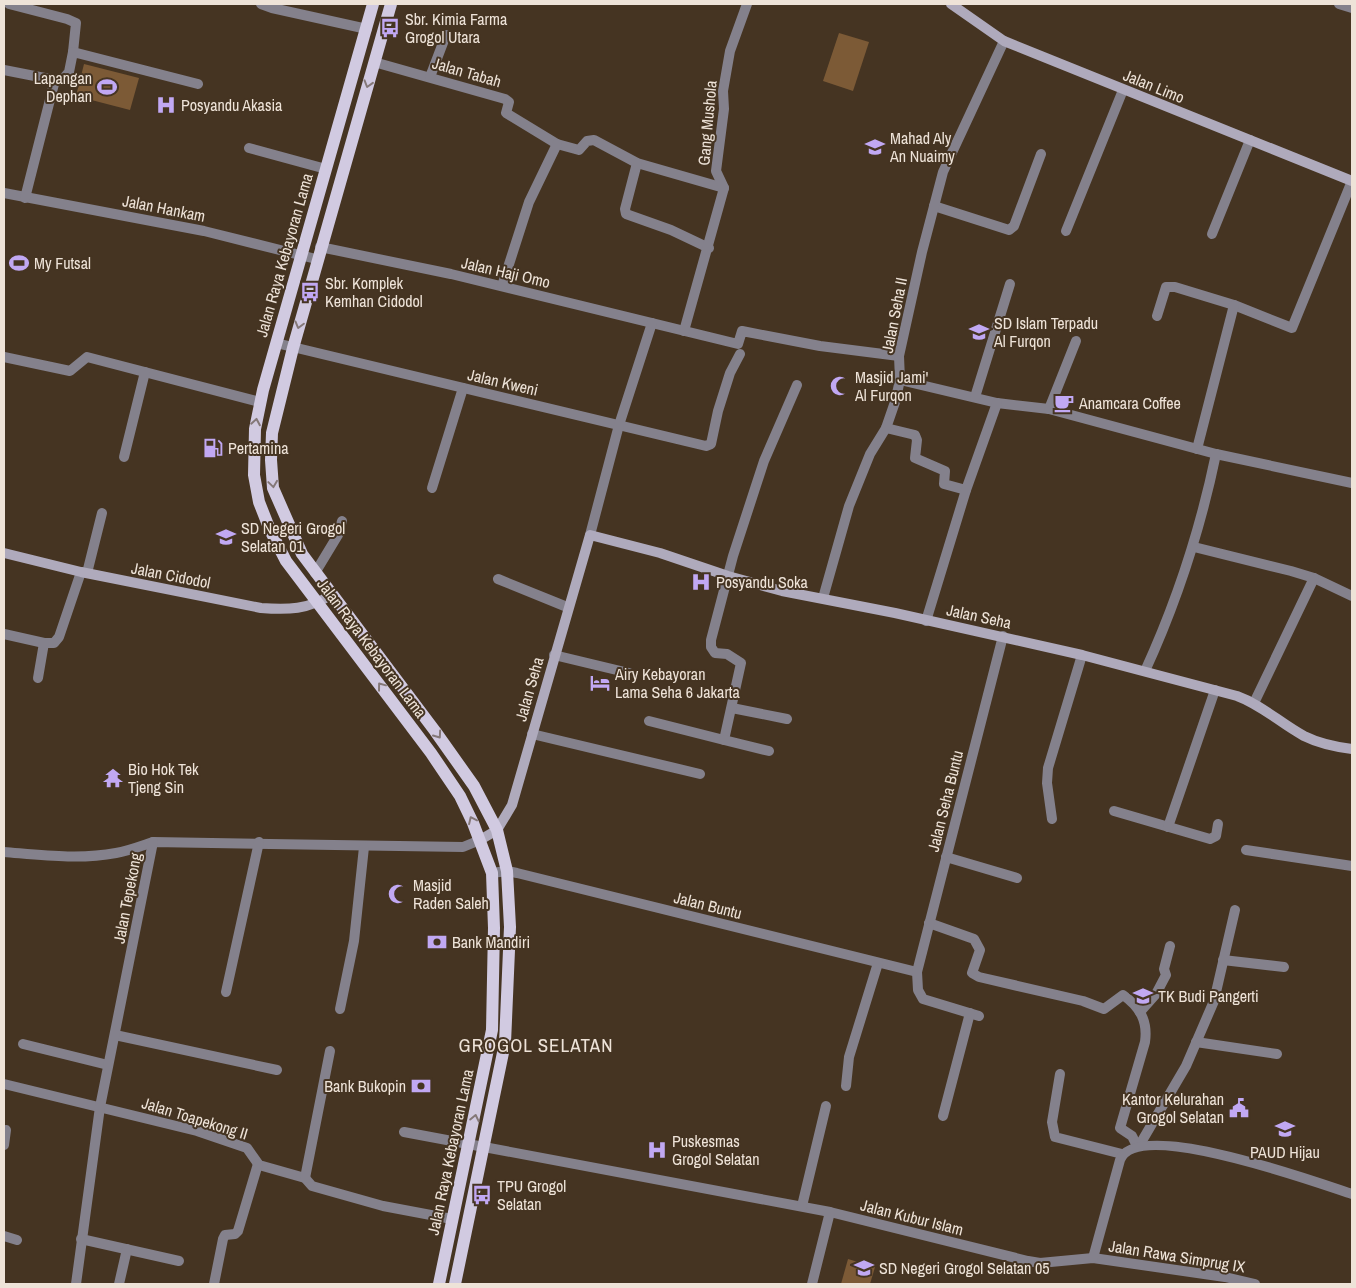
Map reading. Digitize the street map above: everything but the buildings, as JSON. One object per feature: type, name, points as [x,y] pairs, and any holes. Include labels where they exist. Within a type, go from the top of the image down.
[{"type":"main road","name":"Jalan Raya Kebayoran Lama","points":[[374,4],[300,255],[260,402],[253,452],[259,502],[286,561],[431,752],[460,796],[480,840],[492,873],[494,928],[492,1030],[439,1284]]},
{"type":"main road","name":"Jalan Raya Kebayoran Lama","points":[[391,4],[318,253],[272,433],[271,460],[273,488],[295,540],[315,573],[435,731],[474,786],[497,830],[507,871],[510,927],[507,1022],[484,1148],[455,1284]]},
{"type":"main road","points":[[482,1083],[496,1086]]},
{"type":"main road","points":[[446,1249],[461,1252]]},
{"type":"street","points":[[4,70],[55,80],[63,79],[69,72],[74,52],[76,24],[67,19],[9,4]]},
{"type":"street","points":[[261,4],[367,29]]},
{"type":"street","name":"Gang Mushola","points":[[724,188],[716,171],[724,109],[723,92],[730,51],[748,4]]},
{"type":"street","name":"Jalan Limo","points":[[951,4],[1004,41],[1352,181]]},
{"type":"street","points":[[1339,4],[1352,8]]},
{"type":"street","points":[[430,76],[446,35]]},
{"type":"street","name":"Jalan Seha II","points":[[823,598],[849,506],[870,454],[886,428],[900,380],[899,356],[943,172],[1004,41]]},
{"type":"street","points":[[74,52],[198,84]]},
{"type":"street","name":"Jalan Tabah","points":[[374,62],[430,76],[507,100],[509,102],[506,112],[557,144],[579,150],[591,139],[637,163],[724,188]]},
{"type":"street","points":[[25,198],[55,80]]},
{"type":"street","points":[[1066,231],[1123,90]]},
{"type":"street","points":[[1212,234],[1250,140]]},
{"type":"street","points":[[502,286],[529,202],[557,144]]},
{"type":"street","points":[[249,148],[326,169]]},
{"type":"street","points":[[934,206],[1009,230],[1014,226],[1041,154]]},
{"type":"street","points":[[637,163],[625,209],[626,214],[670,230],[709,248]]},
{"type":"street","points":[[1157,316],[1166,287],[1234,305],[1292,328],[1352,181]]},
{"type":"street","points":[[684,332],[709,248],[724,188]]},
{"type":"street","name":"Jalan Hankam","points":[[4,193],[204,231],[300,255],[318,253]]},
{"type":"street","name":"Jalan Haji Omo","points":[[318,253],[502,286],[738,344],[742,331],[820,346],[899,356]]},
{"type":"street","points":[[975,397],[1010,284]]},
{"type":"street","points":[[1197,449],[1234,305]]},
{"type":"street","points":[[619,425],[652,323]]},
{"type":"street","points":[[1049,409],[1076,341]]},
{"type":"street","name":"Jalan Kweni","points":[[276,343],[708,446],[730,373],[740,354]]},
{"type":"street","points":[[4,357],[70,371],[87,357],[260,402]]},
{"type":"street","points":[[124,457],[145,372]]},
{"type":"street","points":[[900,380],[997,403],[1049,409],[1216,454],[1352,483]]},
{"type":"street","points":[[724,740],[742,663],[727,654],[715,653],[711,647],[728,576],[764,461],[797,385]]},
{"type":"street","points":[[432,488],[463,388]]},
{"type":"street","points":[[926,621],[966,490],[997,403]]},
{"type":"street","name":"Jalan Seha","points":[[480,840],[497,830],[512,805],[590,535],[619,425]]},
{"type":"street","points":[[886,428],[915,435],[917,440],[915,458],[944,471],[944,484],[966,490]]},
{"type":"street","points":[[1145,671],[1177,599],[1194,548],[1216,454]]},
{"type":"street","points":[[4,634],[44,643],[54,643],[60,637],[84,573],[102,513]]},
{"type":"street","points":[[315,573],[338,535],[342,521]]},
{"type":"street","name":"Jalan Seha","points":[[590,535],[660,553],[728,576],[782,591],[1003,636],[1215,690],[1254,703],[1304,736],[1352,750]]},
{"type":"street","points":[[1194,548],[1314,578],[1352,596]]},
{"type":"street","name":"Jalan Cidodol","points":[[4,553],[84,573],[261,608],[291,610],[318,604],[332,594]]},
{"type":"street","points":[[1254,703],[1314,578]]},
{"type":"street","points":[[498,579],[568,607]]},
{"type":"street","name":"Jalan Seha Buntu","points":[[917,972],[1003,636]]},
{"type":"street","points":[[38,678],[44,643]]},
{"type":"street","points":[[554,655],[629,673]]},
{"type":"street","points":[[1052,819],[1047,783],[1048,768],[1082,655]]},
{"type":"street","points":[[1168,828],[1215,690]]},
{"type":"street","points":[[732,708],[787,719]]},
{"type":"street","points":[[649,721],[769,751]]},
{"type":"street","points":[[532,734],[700,774]]},
{"type":"street","points":[[1114,811],[1210,839],[1216,836],[1218,824]]},
{"type":"street","name":"Jalan Tepekong","points":[[76,1284],[100,1107],[153,842],[259,842],[364,847],[463,847],[480,840]]},
{"type":"street","points":[[4,852],[87,856],[116,853],[153,842]]},
{"type":"street","points":[[226,992],[259,842]]},
{"type":"street","points":[[340,1009],[353,947],[364,847]]},
{"type":"street","points":[[1246,850],[1352,866]]},
{"type":"street","points":[[946,858],[1017,878]]},
{"type":"street","name":"Jalan Buntu","points":[[492,873],[507,871],[917,972]]},
{"type":"street","points":[[1138,1146],[1186,1066],[1214,1001],[1235,910]]},
{"type":"street","points":[[929,923],[974,939],[980,950],[972,973],[979,976],[1083,1001],[1104,1009],[1119,996],[1125,996],[1140,1012],[1147,1030],[1145,1042],[1120,1128],[1132,1136],[1138,1146]]},
{"type":"street","points":[[1140,1012],[1156,994],[1166,975],[1164,969],[1170,946]]},
{"type":"street","points":[[1223,960],[1284,967]]},
{"type":"street","points":[[846,1086],[849,1057],[878,963]]},
{"type":"street","points":[[917,972],[918,990],[923,1000],[975,1014],[943,1116]]},
{"type":"street","points":[[115,1035],[277,1070]]},
{"type":"street","points":[[1196,1042],[1277,1054]]},
{"type":"street","points":[[24,1044],[108,1066]]},
{"type":"street","points":[[305,1178],[330,1050]]},
{"type":"street","points":[[1060,1074],[1052,1122],[1055,1137],[1122,1154],[1138,1146],[1173,1146],[1273,1167],[1352,1194]]},
{"type":"street","name":"Jalan Toapekong II","points":[[4,1084],[174,1125],[247,1148],[258,1164]]},
{"type":"street","points":[[802,1206],[826,1106]]},
{"type":"street","points":[[4,1145],[6,1130]]},
{"type":"street","name":"Jalan Kubur Islam","points":[[404,1132],[802,1206],[1028,1261],[1040,1262],[1093,1258]]},
{"type":"street","points":[[1093,1258],[1122,1154]]},
{"type":"street","points":[[214,1284],[223,1239],[225,1235],[235,1234],[238,1231],[258,1164],[305,1178],[312,1186],[340,1195],[452,1219]]},
{"type":"street","points":[[812,1284],[830,1212]]},
{"type":"street","points":[[4,1236],[17,1240]]},
{"type":"street","points":[[82,1239],[179,1261]]},
{"type":"street","points":[[119,1284],[127,1250]]},
{"type":"street","name":"Jalan Rawa Simprug IX","points":[[1093,1258],[1221,1276],[1255,1284]]},
{"type":"shaded area","points":[[839,33],[869,42],[853,91],[823,81]]},
{"type":"shaded area","name":"Lapangan Dephan","points":[[84,64],[139,78],[130,110],[76,96]]},
{"type":"shaded area","points":[[848,1259],[875,1267],[870,1284],[841,1284]]},
{"type":"place","name":"Sbr. Kimia Farma Grogol Utara","points":[[390,28]]},
{"type":"place","name":"Lapangan Dephan","points":[[107,87]]},
{"type":"place","name":"Posyandu Akasia","points":[[166,105]]},
{"type":"place","name":"Mahad Aly An Nuaimy","points":[[875,147]]},
{"type":"place","name":"My Futsal","points":[[19,263]]},
{"type":"place","name":"Sbr. Komplek Kemhan Cidodol","points":[[310,292]]},
{"type":"place","name":"SD Islam Terpadu Al Furqon","points":[[979,332]]},
{"type":"place","name":"Masjid Jami' Al Furqon","points":[[840,386]]},
{"type":"place","name":"Anamcara Coffee","points":[[1064,403]]},
{"type":"place","name":"Pertamina","points":[[213,448]]},
{"type":"place","name":"SD Negeri Grogol Selatan 01","points":[[226,537]]},
{"type":"place","name":"Posyandu Soka","points":[[701,582]]},
{"type":"place","name":"Airy Kebayoran Lama Seha 6 Jakarta","points":[[600,683]]},
{"type":"place","name":"Bio Hok Tek Tjeng Sin","points":[[113,778]]},
{"type":"place","name":"Masjid Raden Saleh","points":[[398,894]]},
{"type":"place","name":"Bank Mandiri","points":[[437,942]]},
{"type":"place","name":"TK Budi Pangerti","points":[[1143,996]]},
{"type":"place","name":"Bank Bukopin","points":[[421,1086]]},
{"type":"place","name":"Kantor Kelurahan Grogol Selatan","points":[[1239,1108]]},
{"type":"place","name":"PAUD Hijau","points":[[1285,1129]]},
{"type":"place","name":"Puskesmas Grogol Selatan","points":[[657,1150]]},
{"type":"place","name":"TPU Grogol Selatan","points":[[482,1195]]},
{"type":"place","name":"SD Negeri Grogol Selatan 05","points":[[864,1268]]},
{"type":"district","name":"GROGOL SELATAN","points":[[536,1045]]}]
